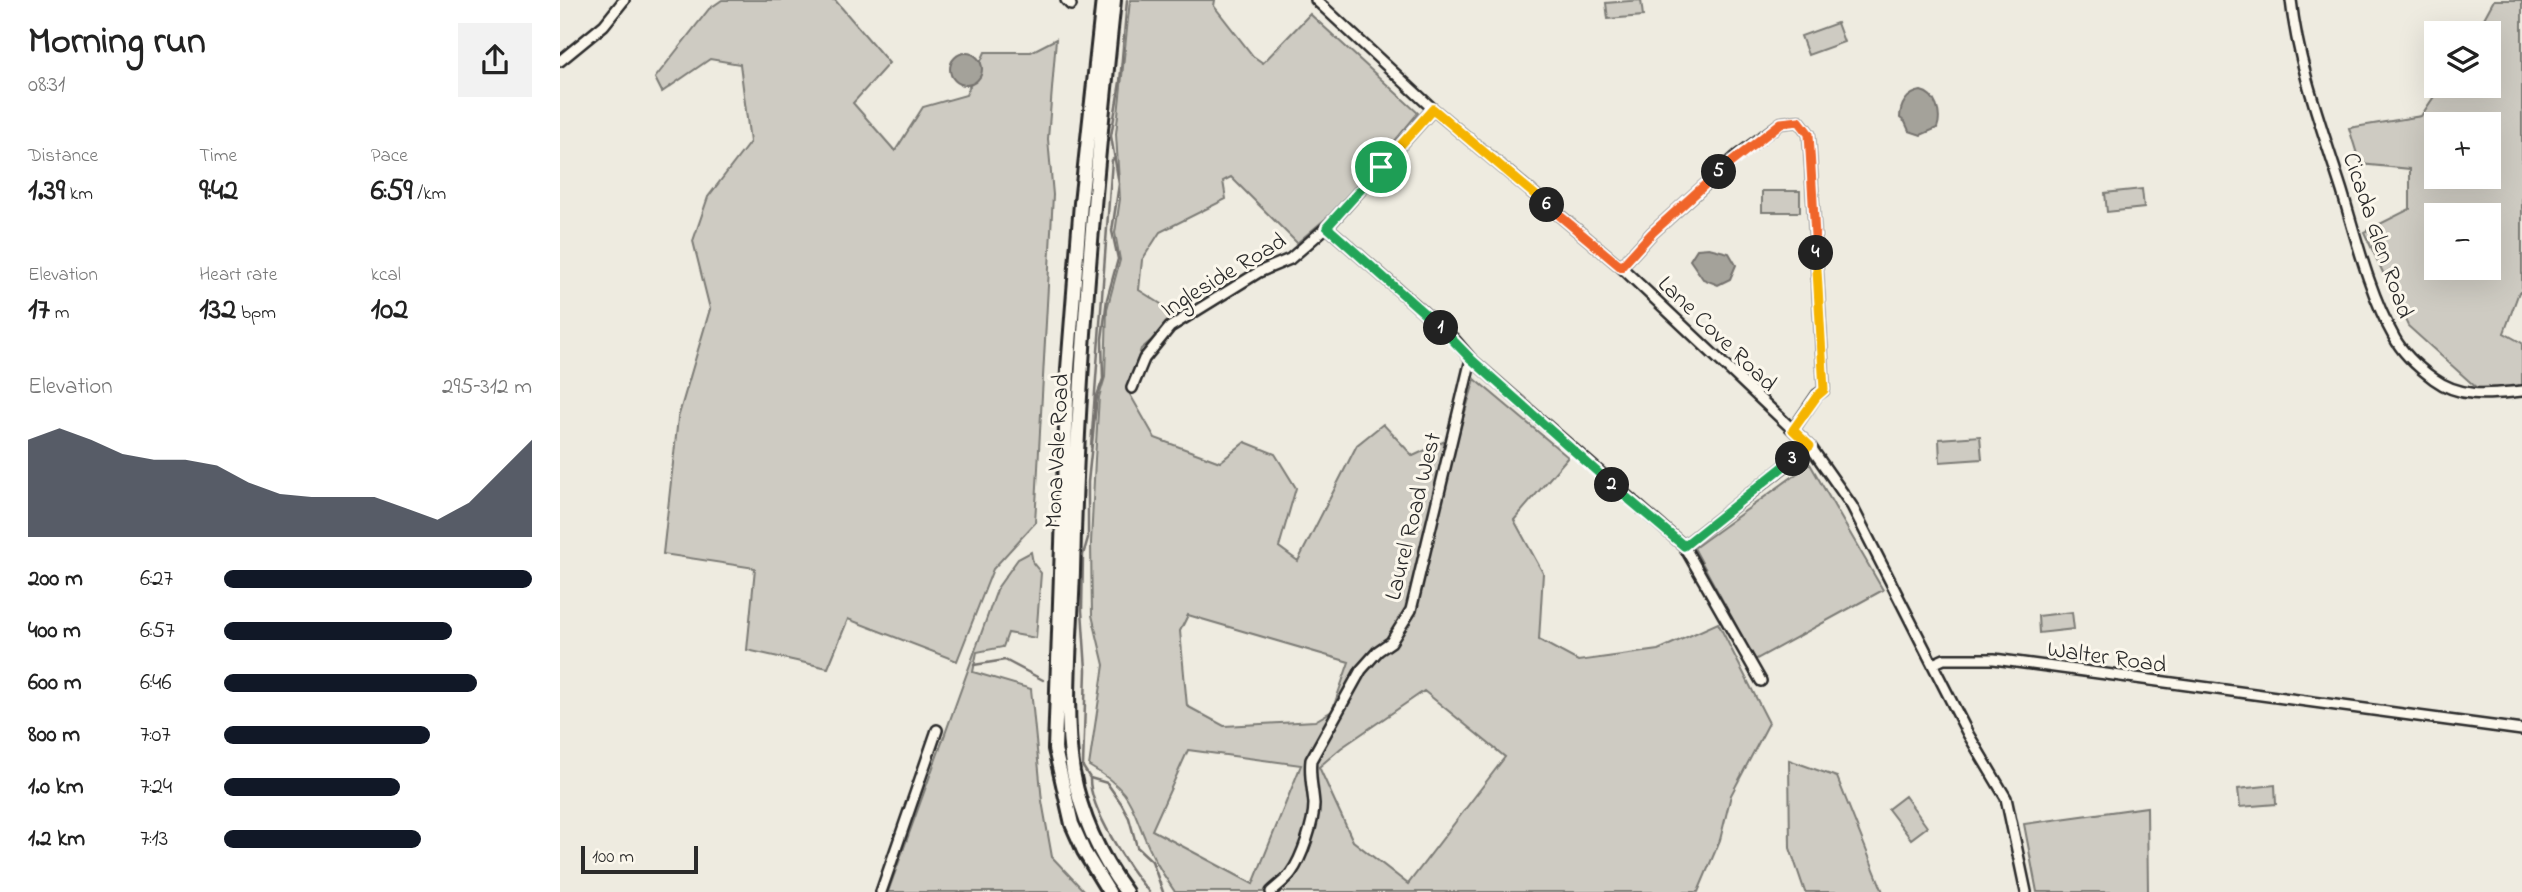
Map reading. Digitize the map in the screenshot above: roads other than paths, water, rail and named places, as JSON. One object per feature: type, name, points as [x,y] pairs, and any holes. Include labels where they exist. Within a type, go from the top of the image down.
[{"type":"highway","name":"Mona Vale Road","points":[[1103,0],[1081,203],[1068,369],[1055,749],[1072,824],[1084,852],[1109,892]]},
{"type":"highway","name":"Mona Vale Road","points":[[1114,0],[1092,205],[1075,463],[1069,720],[1073,772],[1090,832],[1112,874],[1126,892]]},
{"type":"street","points":[[560,61],[604,25],[624,0]]},
{"type":"street","name":"Lane Cove Road","points":[[1316,0],[1433,109],[1621,267],[1810,446],[1852,506],[1933,664]]},
{"type":"street","name":"Cicada Glen Road","points":[[2291,0],[2299,53],[2356,236],[2386,322],[2395,339],[2410,358],[2436,381],[2456,390],[2474,394],[2522,391]]},
{"type":"street","name":"Ingleside Road","points":[[1132,388],[1143,359],[1171,327],[1259,272],[1290,259],[1327,227],[1433,109]]},
{"type":"street","points":[[1621,267],[1652,233],[1738,155],[1781,123],[1799,121],[1809,134],[1824,390],[1793,430]]},
{"type":"street","points":[[1327,227],[1454,339],[1471,359],[1684,546],[1761,681]]},
{"type":"street","name":"Laurel Road West","points":[[1271,892],[1290,875],[1298,862],[1312,818],[1311,760],[1361,670],[1378,651],[1391,642],[1411,610],[1471,359]]},
{"type":"street","points":[[1684,546],[1810,446]]},
{"type":"street","name":"Walter Road","points":[[1933,664],[1944,659],[1994,659],[2522,730]]},
{"type":"street","points":[[1933,664],[1968,734],[2006,798],[2026,892]]},
{"type":"street","points":[[881,892],[937,730]]},
{"type":"waterway","points":[[1127,0],[1120,82],[1111,136],[1119,184],[1112,231],[1118,259],[1107,299],[1102,339],[1103,379],[1097,396],[1088,482],[1088,538],[1083,555],[1082,610],[1086,670],[1083,767],[1090,778],[1107,783],[1121,803],[1129,818],[1137,847],[1152,861],[1163,892]]},
{"type":"waterway","points":[[1091,447],[1112,160],[1115,158]]},
{"type":"waterway","points":[[974,665],[1005,660],[1043,680]]},
{"type":"waterway","points":[[1090,778],[1091,791],[1103,821],[1121,854],[1149,892]]}]
